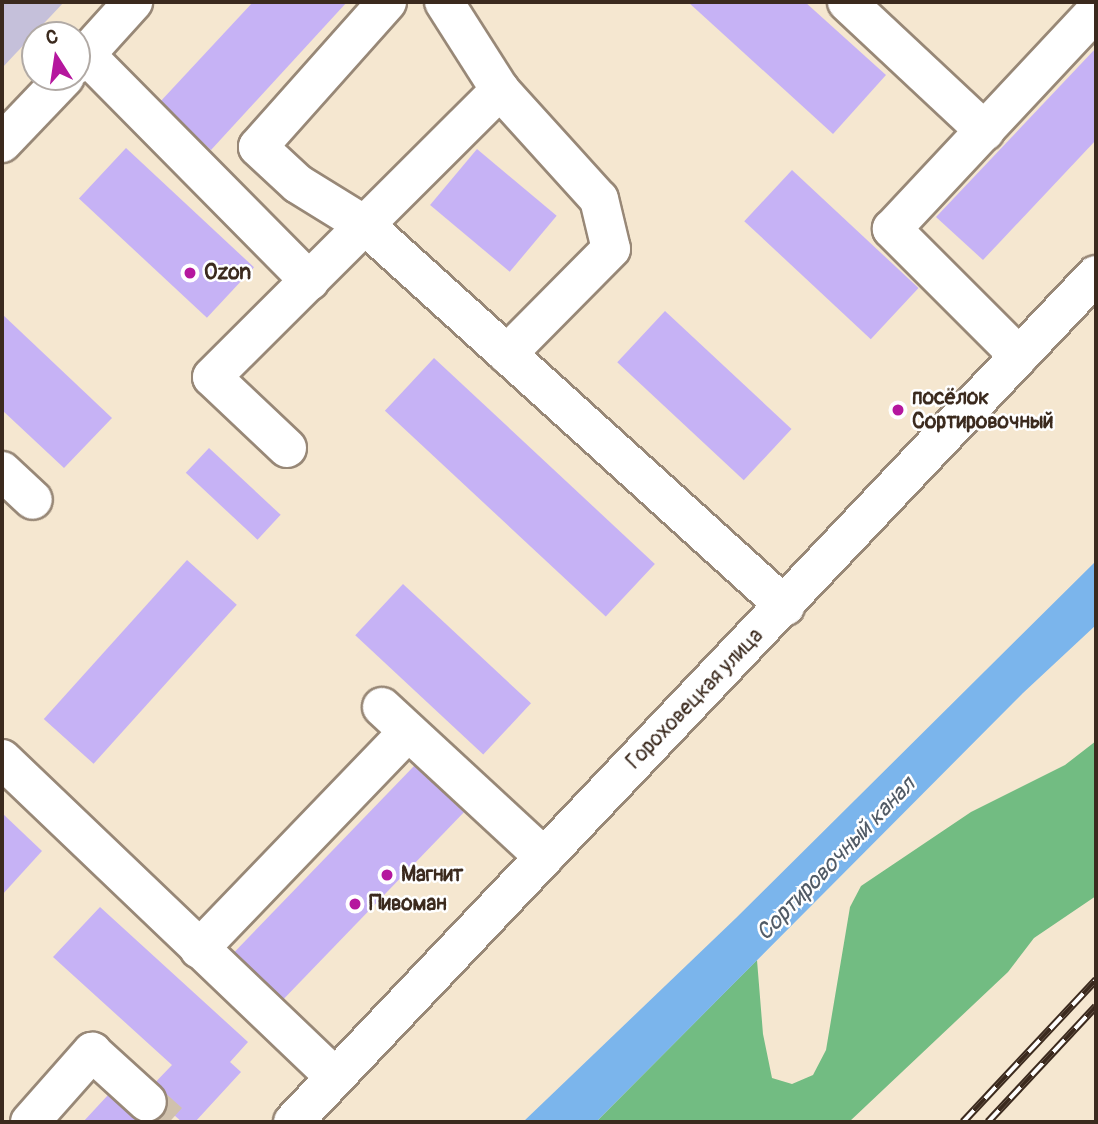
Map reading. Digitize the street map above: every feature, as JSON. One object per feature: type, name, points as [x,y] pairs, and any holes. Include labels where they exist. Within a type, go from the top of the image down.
[{"type":"street","points":[[91,48],[133,2]]},
{"type":"street","points":[[387,2],[258,147],[298,184],[366,226],[785,606]]},
{"type":"street","points":[[444,2],[500,90],[599,199],[611,249],[508,354]]},
{"type":"street","points":[[847,2],[985,131]]},
{"type":"street","points":[[1019,356],[892,229],[1096,11]]},
{"type":"street","points":[[91,79],[310,281]]},
{"type":"street","points":[[287,448],[212,377],[500,90]]},
{"type":"street","points":[[2,143],[51,91]]},
{"type":"street","name":"Гороховецкая улица","points":[[293,1122],[1096,275]]},
{"type":"street","points":[[2,471],[33,500]]},
{"type":"street","points":[[199,949],[395,719],[544,857]]},
{"type":"street","points":[[2,759],[335,1077]]},
{"type":"street","points":[[30,1122],[92,1052],[162,1115]]},
{"type":"shaded area","points":[[2,2],[64,2],[46,21],[21,21],[21,48],[2,68]]},
{"type":"green space","points":[[1096,741],[1096,896],[1034,938],[1008,972],[849,1122],[596,1122],[757,960],[763,1034],[772,1078],[792,1084],[813,1075],[826,1050],[850,907],[861,886],[971,812],[1065,765]]},
{"type":"water","name":"Сортировочный канал","points":[[1096,561],[1096,625],[1023,693],[596,1122],[523,1122],[736,918]]},
{"type":"building","points":[[253,2],[347,2],[211,150],[159,103]]},
{"type":"building","points":[[688,2],[805,2],[886,75],[833,134]]},
{"type":"building","points":[[1096,48],[1096,140],[983,260],[936,217]]},
{"type":"building","points":[[126,148],[254,267],[207,318],[79,198]]},
{"type":"building","points":[[477,149],[557,216],[510,272],[430,205]]},
{"type":"building","points":[[792,170],[919,288],[871,339],[744,221]]},
{"type":"building","points":[[665,311],[792,429],[744,480],[617,362]]},
{"type":"building","points":[[2,314],[112,418],[64,468],[2,410]]},
{"type":"building","points":[[434,358],[655,564],[606,617],[385,411]]},
{"type":"building","points":[[209,448],[281,515],[257,540],[186,473]]},
{"type":"building","points":[[187,560],[237,605],[94,764],[44,719]]},
{"type":"building","points":[[403,584],[531,703],[483,755],[355,635]]},
{"type":"building","points":[[415,765],[464,812],[281,1002],[232,955]]},
{"type":"building","points":[[2,813],[42,851],[2,895]]},
{"type":"building","points":[[100,907],[248,1042],[230,1062],[241,1072],[195,1122],[182,1122],[174,1115],[168,1122],[83,1122],[108,1095],[133,1117],[151,1097],[146,1092],[172,1065],[53,957]]},
{"type":"tunnel","points":[[147,1102],[169,1122]]},
{"type":"railway","points":[[963,1122],[1096,980]]},
{"type":"railway","points":[[988,1122],[1096,1006]]},
{"type":"place","name":"Ozon","points":[[190,273]]},
{"type":"place","name":"посёлок Сортировочный","points":[[898,410]]},
{"type":"place","name":"Магнит","points":[[387,875]]},
{"type":"place","name":"Пивоман","points":[[355,904]]}]
